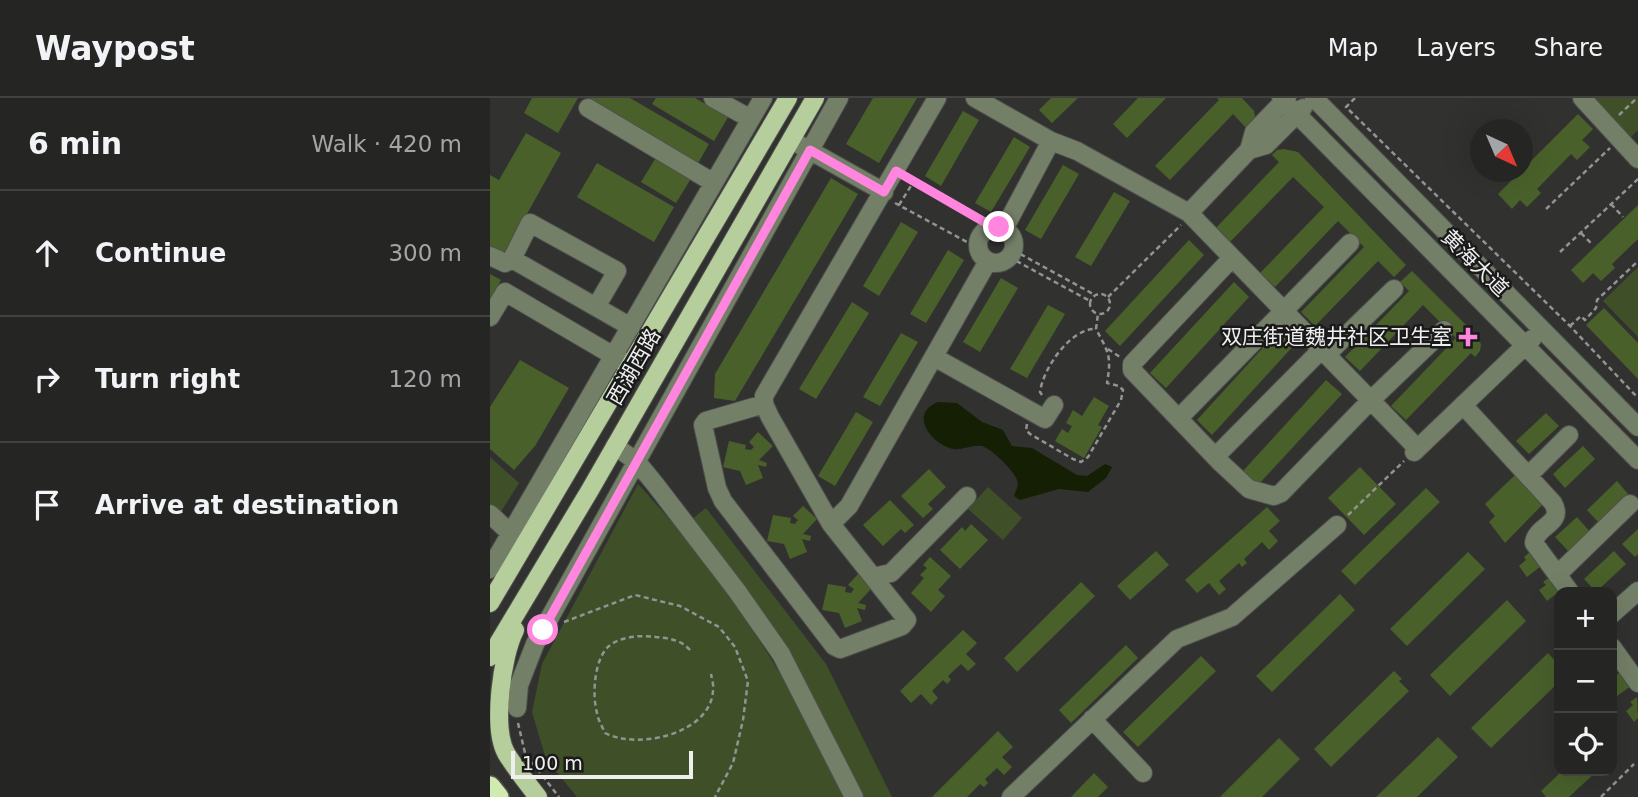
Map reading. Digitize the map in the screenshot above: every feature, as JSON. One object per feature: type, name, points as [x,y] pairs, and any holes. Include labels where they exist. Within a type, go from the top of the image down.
[{"type":"highway","points":[[490,787],[498,797]]},
{"type":"main road","name":"西湖西路","points":[[490,603],[588,436],[622,361],[788,98]]},
{"type":"main road","name":"西湖西路","points":[[490,657],[582,503],[815,98]]},
{"type":"main road","points":[[490,582],[516,538],[588,436]]},
{"type":"main road","points":[[537,797],[505,751],[501,731],[504,668],[511,638],[582,503]]},
{"type":"main road","points":[[490,739],[537,797]]},
{"type":"street","points":[[713,98],[751,119]]},
{"type":"street","points":[[490,569],[516,538],[622,361],[631,327],[763,98]]},
{"type":"street","points":[[517,708],[519,685],[535,644],[839,98]]},
{"type":"street","points":[[764,404],[706,421],[703,425],[717,488],[723,501],[834,646],[840,649],[902,626],[907,620],[831,524],[764,404],[764,396],[937,98]]},
{"type":"street","points":[[975,98],[1190,214],[1416,450],[1542,329]]},
{"type":"street","points":[[1582,98],[1638,159]]},
{"type":"street","points":[[1190,214],[1249,150],[1254,132],[1284,99]]},
{"type":"street","name":"黄海大道","points":[[1284,99],[1638,460]]},
{"type":"street","points":[[1249,150],[1266,145],[1297,115],[1323,101]]},
{"type":"street","name":"黄海大道","points":[[1323,101],[1638,427]]},
{"type":"street","points":[[589,108],[714,183]]},
{"type":"street","points":[[791,139],[883,194]]},
{"type":"street","points":[[999,228],[1051,141]]},
{"type":"street","points":[[490,256],[505,263],[512,259],[530,223],[617,271],[596,307]]},
{"type":"street","points":[[831,524],[849,506],[933,357],[983,255],[980,237],[988,229],[999,228],[1012,238],[1011,253],[1000,262],[983,255]]},
{"type":"street","points":[[1179,418],[1350,243]]},
{"type":"street","points":[[1232,258],[1132,364],[1132,370],[1249,489],[1274,496],[1281,493],[1370,401],[1444,330]]},
{"type":"street","points":[[512,259],[631,327]]},
{"type":"street","points":[[1215,457],[1394,289]]},
{"type":"street","points":[[490,317],[505,292],[622,361]]},
{"type":"street","points":[[933,357],[1045,419],[1054,405]]},
{"type":"street","points":[[1463,405],[1548,496],[1557,510],[1556,516],[1533,540],[1566,587]]},
{"type":"street","points":[[1529,475],[1569,435]]},
{"type":"street","points":[[615,446],[637,461],[737,591],[781,654],[854,797]]},
{"type":"street","points":[[873,577],[891,573],[967,496]]},
{"type":"street","points":[[1557,575],[1630,504]]},
{"type":"street","points":[[490,514],[516,538]]},
{"type":"street","points":[[1011,797],[1177,639],[1232,617],[1338,525]]},
{"type":"street","points":[[1617,610],[1638,591]]},
{"type":"street","points":[[1614,650],[1636,677]]},
{"type":"street","points":[[1092,719],[1143,773]]},
{"type":"path","points":[[1355,98],[1346,107],[1570,326],[1638,398]]},
{"type":"path","points":[[1546,209],[1614,132],[1637,98]]},
{"type":"path","points":[[896,171],[999,228]]},
{"type":"path","points":[[1560,252],[1638,179]]},
{"type":"path","points":[[899,205],[914,181]]},
{"type":"path","points":[[883,194],[983,255]]},
{"type":"path","points":[[1611,204],[1623,217]]},
{"type":"path","points":[[1108,298],[1190,214]]},
{"type":"path","points":[[1581,233],[1593,246]]},
{"type":"path","points":[[1011,253],[1095,295],[1101,294],[1108,298],[1108,311],[1098,314]]},
{"type":"path","points":[[1011,253],[1090,301]]},
{"type":"path","points":[[1570,326],[1581,316],[1585,320],[1595,309],[1597,300],[1638,261]]},
{"type":"path","points":[[1095,295],[1090,301],[1090,308],[1098,314]]},
{"type":"path","points":[[1032,412],[1026,425],[1030,434],[1073,459],[1081,462],[1088,457],[1121,400],[1123,390],[1107,383],[1110,365],[1107,349],[1096,328],[1098,314]]},
{"type":"path","points":[[1054,405],[1040,392],[1041,382],[1067,341],[1087,328],[1096,328]]},
{"type":"path","points":[[1338,525],[1416,450]]},
{"type":"path","points":[[543,630],[635,595],[680,606],[719,627],[734,647],[748,681],[733,763],[715,797]]},
{"type":"path","points":[[690,650],[684,644],[669,638],[652,636],[627,637],[609,646],[601,657],[595,688],[596,711],[605,733],[627,740],[656,740],[681,730],[700,716],[709,702],[713,691],[711,674]]},
{"type":"path","points":[[517,708],[519,736],[525,753],[559,797]]},
{"type":"path","points":[[1601,797],[1634,764]]},
{"type":"shaded area","points":[[1594,98],[1638,98],[1638,130],[1628,140],[1591,101]]},
{"type":"shaded area","points":[[1638,267],[1638,337],[1603,301]]},
{"type":"shaded area","points":[[938,402],[957,403],[982,422],[1003,430],[1012,446],[1032,448],[1077,475],[1087,476],[1105,464],[1112,467],[1106,478],[1088,492],[1059,489],[1020,500],[1014,496],[1018,484],[1015,476],[991,451],[982,446],[949,448],[934,439],[925,426],[924,419],[925,413]]},
{"type":"shaded area","points":[[490,457],[519,483],[490,529]]},
{"type":"shaded area","points":[[638,484],[699,556],[754,632],[803,713],[845,797],[577,797],[546,759],[532,712],[542,664]]},
{"type":"shaded area","points":[[988,487],[1022,518],[1003,540],[968,509]]},
{"type":"shaded area","points":[[706,508],[826,664],[892,797],[864,797],[797,664],[691,520]]},
{"type":"building","points":[[532,98],[578,98],[558,133],[524,113]]},
{"type":"building","points":[[588,98],[630,98],[709,144],[697,165],[586,101]]},
{"type":"building","points":[[656,98],[695,98],[728,117],[714,141],[652,104]]},
{"type":"building","points":[[873,98],[917,98],[879,163],[846,144]]},
{"type":"building","points":[[1051,98],[1078,98],[1052,123],[1039,110]]},
{"type":"building","points":[[1138,98],[1166,98],[1127,138],[1113,124]]},
{"type":"building","points":[[1217,98],[1242,98],[1254,111],[1256,122],[1248,130],[1233,114],[1170,180],[1155,166],[1219,100]]},
{"type":"building","points":[[963,111],[979,120],[941,186],[925,176]]},
{"type":"building","points":[[1578,114],[1593,129],[1582,140],[1590,147],[1577,160],[1571,154],[1537,189],[1541,193],[1527,207],[1520,200],[1512,209],[1498,194],[1510,182],[1533,182],[1533,159]]},
{"type":"building","points":[[526,133],[561,153],[503,257],[490,250],[490,175],[499,180]]},
{"type":"building","points":[[1014,137],[1030,147],[991,212],[975,203]]},
{"type":"building","points":[[1277,150],[1298,152],[1406,265],[1394,277],[1378,261],[1315,326],[1301,312],[1364,247],[1338,221],[1275,287],[1260,273],[1324,207],[1293,177],[1229,243],[1214,230],[1279,162],[1272,155]]},
{"type":"building","points":[[657,156],[692,177],[676,203],[641,182]]},
{"type":"building","points":[[597,163],[674,207],[654,242],[577,197]]},
{"type":"building","points":[[1063,165],[1079,174],[1041,239],[1025,230]]},
{"type":"building","points":[[831,178],[858,194],[735,401],[714,398],[715,374]]},
{"type":"building","points":[[1114,192],[1130,201],[1091,266],[1075,257]]},
{"type":"building","points":[[1638,205],[1638,239],[1612,264],[1615,268],[1601,281],[1593,273],[1583,283],[1571,270]]},
{"type":"building","points":[[901,222],[918,232],[879,296],[863,286]]},
{"type":"building","points":[[1189,240],[1204,255],[1120,346],[1105,331]]},
{"type":"building","points":[[948,250],[964,260],[926,323],[910,314]]},
{"type":"building","points":[[1412,271],[1479,338],[1481,345],[1475,357],[1471,353],[1406,420],[1391,406],[1456,338],[1423,305],[1360,371],[1345,357],[1409,291],[1400,282]]},
{"type":"building","points":[[490,274],[501,280],[490,299]]},
{"type":"building","points":[[1001,278],[1018,288],[980,352],[963,342]]},
{"type":"building","points":[[1234,282],[1249,297],[1166,388],[1150,373]]},
{"type":"building","points":[[852,302],[869,313],[816,399],[799,389]]},
{"type":"building","points":[[1048,305],[1065,314],[1027,378],[1010,369]]},
{"type":"building","points":[[1604,308],[1638,343],[1638,379],[1586,325]]},
{"type":"building","points":[[1280,329],[1296,343],[1212,435],[1197,420]]},
{"type":"building","points":[[901,333],[918,342],[880,406],[863,397]]},
{"type":"building","points":[[520,360],[569,388],[535,446],[514,470],[490,449],[490,407]]},
{"type":"building","points":[[1326,380],[1342,394],[1258,485],[1243,471]]},
{"type":"building","points":[[1094,397],[1109,406],[1098,425],[1102,427],[1084,458],[1055,441],[1062,429],[1068,433],[1072,426],[1066,423],[1073,410],[1082,416]]},
{"type":"building","points":[[856,412],[873,422],[835,486],[818,476]]},
{"type":"building","points":[[1546,413],[1559,426],[1529,454],[1516,441]]},
{"type":"building","points":[[758,432],[773,446],[759,460],[767,463],[766,467],[758,465],[763,478],[746,485],[740,471],[723,467],[729,441],[746,445],[745,449],[751,450],[754,447],[749,442]]},
{"type":"building","points":[[1583,446],[1595,459],[1565,488],[1553,474]]},
{"type":"building","points":[[1360,467],[1396,504],[1364,535],[1328,498]]},
{"type":"building","points":[[929,469],[946,487],[928,504],[933,509],[923,518],[901,496]]},
{"type":"building","points":[[1518,472],[1546,501],[1505,543],[1489,522],[1495,516],[1485,504]]},
{"type":"building","points":[[1617,481],[1629,495],[1599,523],[1587,510]]},
{"type":"building","points":[[1426,488],[1440,502],[1355,585],[1341,571]]},
{"type":"building","points":[[890,500],[914,525],[905,533],[901,529],[883,546],[863,525]]},
{"type":"building","points":[[803,506],[817,519],[803,534],[811,536],[810,541],[802,539],[807,552],[790,559],[784,544],[767,541],[773,515],[791,518],[790,523],[795,524],[798,520],[793,516]]},
{"type":"building","points":[[1267,507],[1280,521],[1269,531],[1278,541],[1269,550],[1262,542],[1244,559],[1247,563],[1242,567],[1239,563],[1219,581],[1226,589],[1219,595],[1209,583],[1197,593],[1185,580]]},
{"type":"building","points":[[1577,517],[1591,533],[1570,553],[1555,537]]},
{"type":"building","points":[[971,524],[988,540],[960,569],[940,550],[962,527],[965,531]]},
{"type":"building","points":[[1638,529],[1638,554],[1635,557],[1622,544]]},
{"type":"building","points":[[1156,551],[1169,565],[1130,600],[1117,586]]},
{"type":"building","points":[[1614,551],[1626,564],[1601,587],[1591,587],[1584,579]]},
{"type":"building","points":[[1468,552],[1485,569],[1407,646],[1390,629]]},
{"type":"building","points":[[1530,552],[1541,566],[1527,577],[1519,566]]},
{"type":"building","points":[[930,557],[951,576],[938,590],[945,596],[931,612],[911,593],[924,578],[920,575],[927,568],[923,565]]},
{"type":"building","points":[[858,574],[872,588],[858,603],[866,605],[865,610],[857,608],[862,621],[845,628],[839,613],[822,610],[828,584],[846,587],[845,592],[851,593],[854,589],[848,585]]},
{"type":"building","points":[[1550,577],[1557,587],[1554,587],[1554,596],[1547,601],[1539,590],[1546,585],[1543,582]]},
{"type":"building","points":[[1081,582],[1095,596],[1017,672],[1004,658]]},
{"type":"building","points":[[1340,594],[1355,610],[1272,692],[1256,676]]},
{"type":"building","points":[[1507,600],[1526,621],[1450,696],[1430,675]]},
{"type":"building","points":[[963,630],[977,643],[966,654],[976,664],[968,671],[961,664],[948,676],[951,680],[947,684],[943,680],[932,691],[938,698],[931,705],[921,694],[911,703],[900,691]]},
{"type":"building","points":[[1126,645],[1138,658],[1071,723],[1059,710]]},
{"type":"building","points":[[1548,653],[1554,660],[1554,687],[1491,748],[1471,728]]},
{"type":"building","points":[[1201,656],[1216,671],[1138,747],[1123,732]]},
{"type":"building","points":[[1394,671],[1409,691],[1331,767],[1314,749]]},
{"type":"building","points":[[1620,672],[1631,686],[1617,696],[1617,674]]},
{"type":"building","points":[[1637,697],[1638,718],[1634,722],[1626,711],[1633,705],[1630,702]]},
{"type":"building","points":[[998,731],[1013,747],[1002,757],[1012,767],[1004,775],[997,768],[985,779],[988,783],[984,787],[980,784],[967,797],[932,797]]},
{"type":"building","points":[[1438,737],[1458,757],[1417,797],[1376,797]]},
{"type":"building","points":[[1279,738],[1300,759],[1262,797],[1220,797]]},
{"type":"building","points":[[1094,773],[1108,787],[1098,797],[1071,797]]},
{"type":"building","points":[[1557,776],[1592,776],[1569,797],[1546,797],[1541,791]]},
{"type":"place","name":"双庄街道魏井社区卫生室","points":[[1468,337]]},
{"type":"route","points":[[543,630],[810,150],[884,192],[896,171],[993,227],[999,227]]}]
